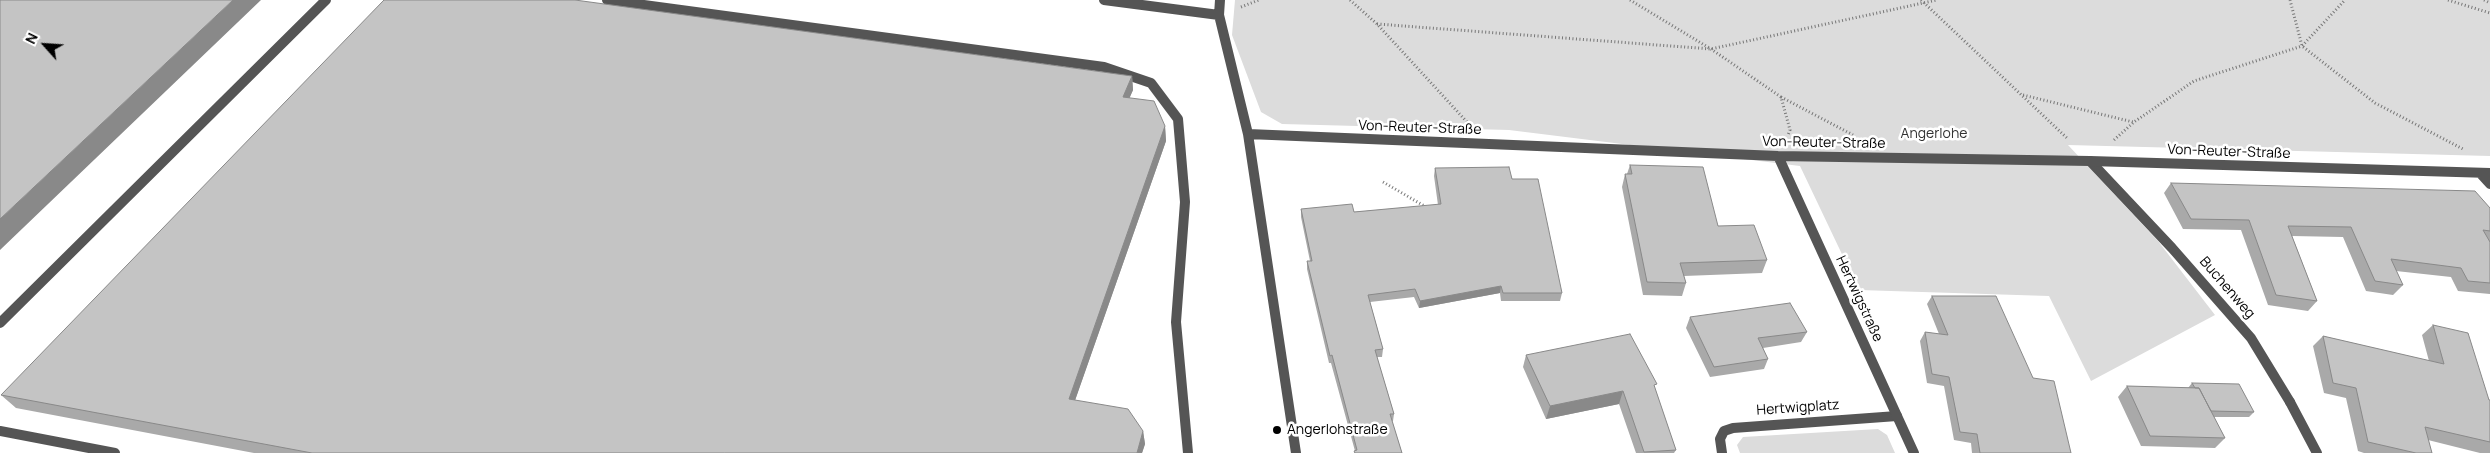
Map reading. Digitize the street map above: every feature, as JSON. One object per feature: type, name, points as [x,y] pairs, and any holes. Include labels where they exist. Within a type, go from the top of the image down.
[{"type":"street","points":[[0,323],[326,0]]},
{"type":"street","points":[[607,0],[1104,67],[1151,83],[1178,119],[1185,202],[1176,322],[1188,453]]},
{"type":"street","points":[[1104,0],[1219,15]]},
{"type":"street","points":[[1220,0],[1219,15],[1248,134],[1296,453]]},
{"type":"street","name":"Von-Reuter-Straße","points":[[1248,134],[1778,156],[2090,161],[2485,173]]},
{"type":"street","name":"Hertwigstraße","points":[[1778,156],[1914,453]]},
{"type":"street","name":"Buchenweg","points":[[2090,161],[2172,248],[2251,338],[2290,402],[2317,453]]},
{"type":"street","points":[[2485,173],[2490,184]]},
{"type":"street","name":"Hertwigplatz","points":[[1722,453],[1720,439],[1724,431],[1733,428],[1897,416]]},
{"type":"street","points":[[0,431],[115,453]]},
{"type":"path","points":[[1350,0],[1377,24],[1488,144]]},
{"type":"path","points":[[1630,0],[1711,49],[1781,97],[1856,136]]},
{"type":"path","points":[[1921,0],[2090,161],[2134,122],[2194,81],[2302,46],[2344,0]]},
{"type":"path","points":[[1377,24],[1711,49],[1937,0]]},
{"type":"path","points":[[2290,0],[2302,46],[2375,103],[2463,150],[2485,173]]},
{"type":"path","points":[[2448,0],[2490,13]]},
{"type":"path","points":[[2484,0],[2490,3]]},
{"type":"path","points":[[2022,95],[2134,122]]},
{"type":"path","points":[[1778,156],[1790,130],[1781,97]]},
{"type":"path","points":[[1383,182],[1432,210]]},
{"type":"green space","name":"Angerlohe","points":[[1235,0],[2490,0],[2490,156],[2068,145],[2158,241],[2215,315],[2091,381],[2049,296],[1859,290],[1800,166],[1509,130],[1282,124],[1261,112],[1232,35]]},
{"type":"green space","points":[[1878,429],[1887,435],[1895,453],[1740,453],[1737,445],[1743,437]]},
{"type":"building","points":[[0,0],[233,0],[0,219]]},
{"type":"building","points":[[384,0],[575,0],[1132,76],[1123,97],[1154,101],[1165,126],[1069,399],[1128,409],[1143,431],[1137,453],[312,453],[1,395]]},
{"type":"building","points":[[1630,165],[1703,167],[1718,226],[1754,225],[1767,260],[1680,263],[1686,283],[1647,282],[1625,174],[1632,174]]},
{"type":"building","points":[[1509,167],[1512,179],[1538,179],[1562,293],[1503,293],[1501,286],[1420,301],[1415,289],[1368,295],[1383,349],[1375,350],[1394,414],[1390,414],[1402,453],[1355,453],[1354,451],[1357,450],[1332,355],[1330,356],[1307,261],[1312,261],[1301,209],[1352,204],[1354,212],[1441,204],[1435,168]]},
{"type":"building","points":[[2171,183],[2475,191],[2490,208],[2490,231],[2483,230],[2490,242],[2490,283],[2468,281],[2461,268],[2391,259],[2403,285],[2375,281],[2351,227],[2288,226],[2317,301],[2276,295],[2249,220],[2191,219]]},
{"type":"building","points":[[1932,296],[1996,296],[2033,378],[2054,381],[2071,453],[1980,453],[1977,434],[1960,432],[1949,377],[1932,374],[1925,332],[1948,335]]},
{"type":"building","points":[[1790,303],[1807,332],[1758,338],[1768,359],[1714,367],[1690,317]]},
{"type":"building","points":[[2433,325],[2468,333],[2490,400],[2490,442],[2425,427],[2432,453],[2416,453],[2368,442],[2356,388],[2333,383],[2323,336],[2444,364]]},
{"type":"building","points":[[1630,334],[1657,384],[1654,385],[1676,450],[1644,452],[1623,391],[1550,406],[1526,355]]},
{"type":"building","points":[[2192,383],[2239,384],[2254,412],[2211,411],[2199,388],[2195,388]]},
{"type":"building","points":[[2127,386],[2199,388],[2225,438],[2150,436]]},
{"type":"place","name":"Angerlohstraße","points":[[1277,430]]}]
